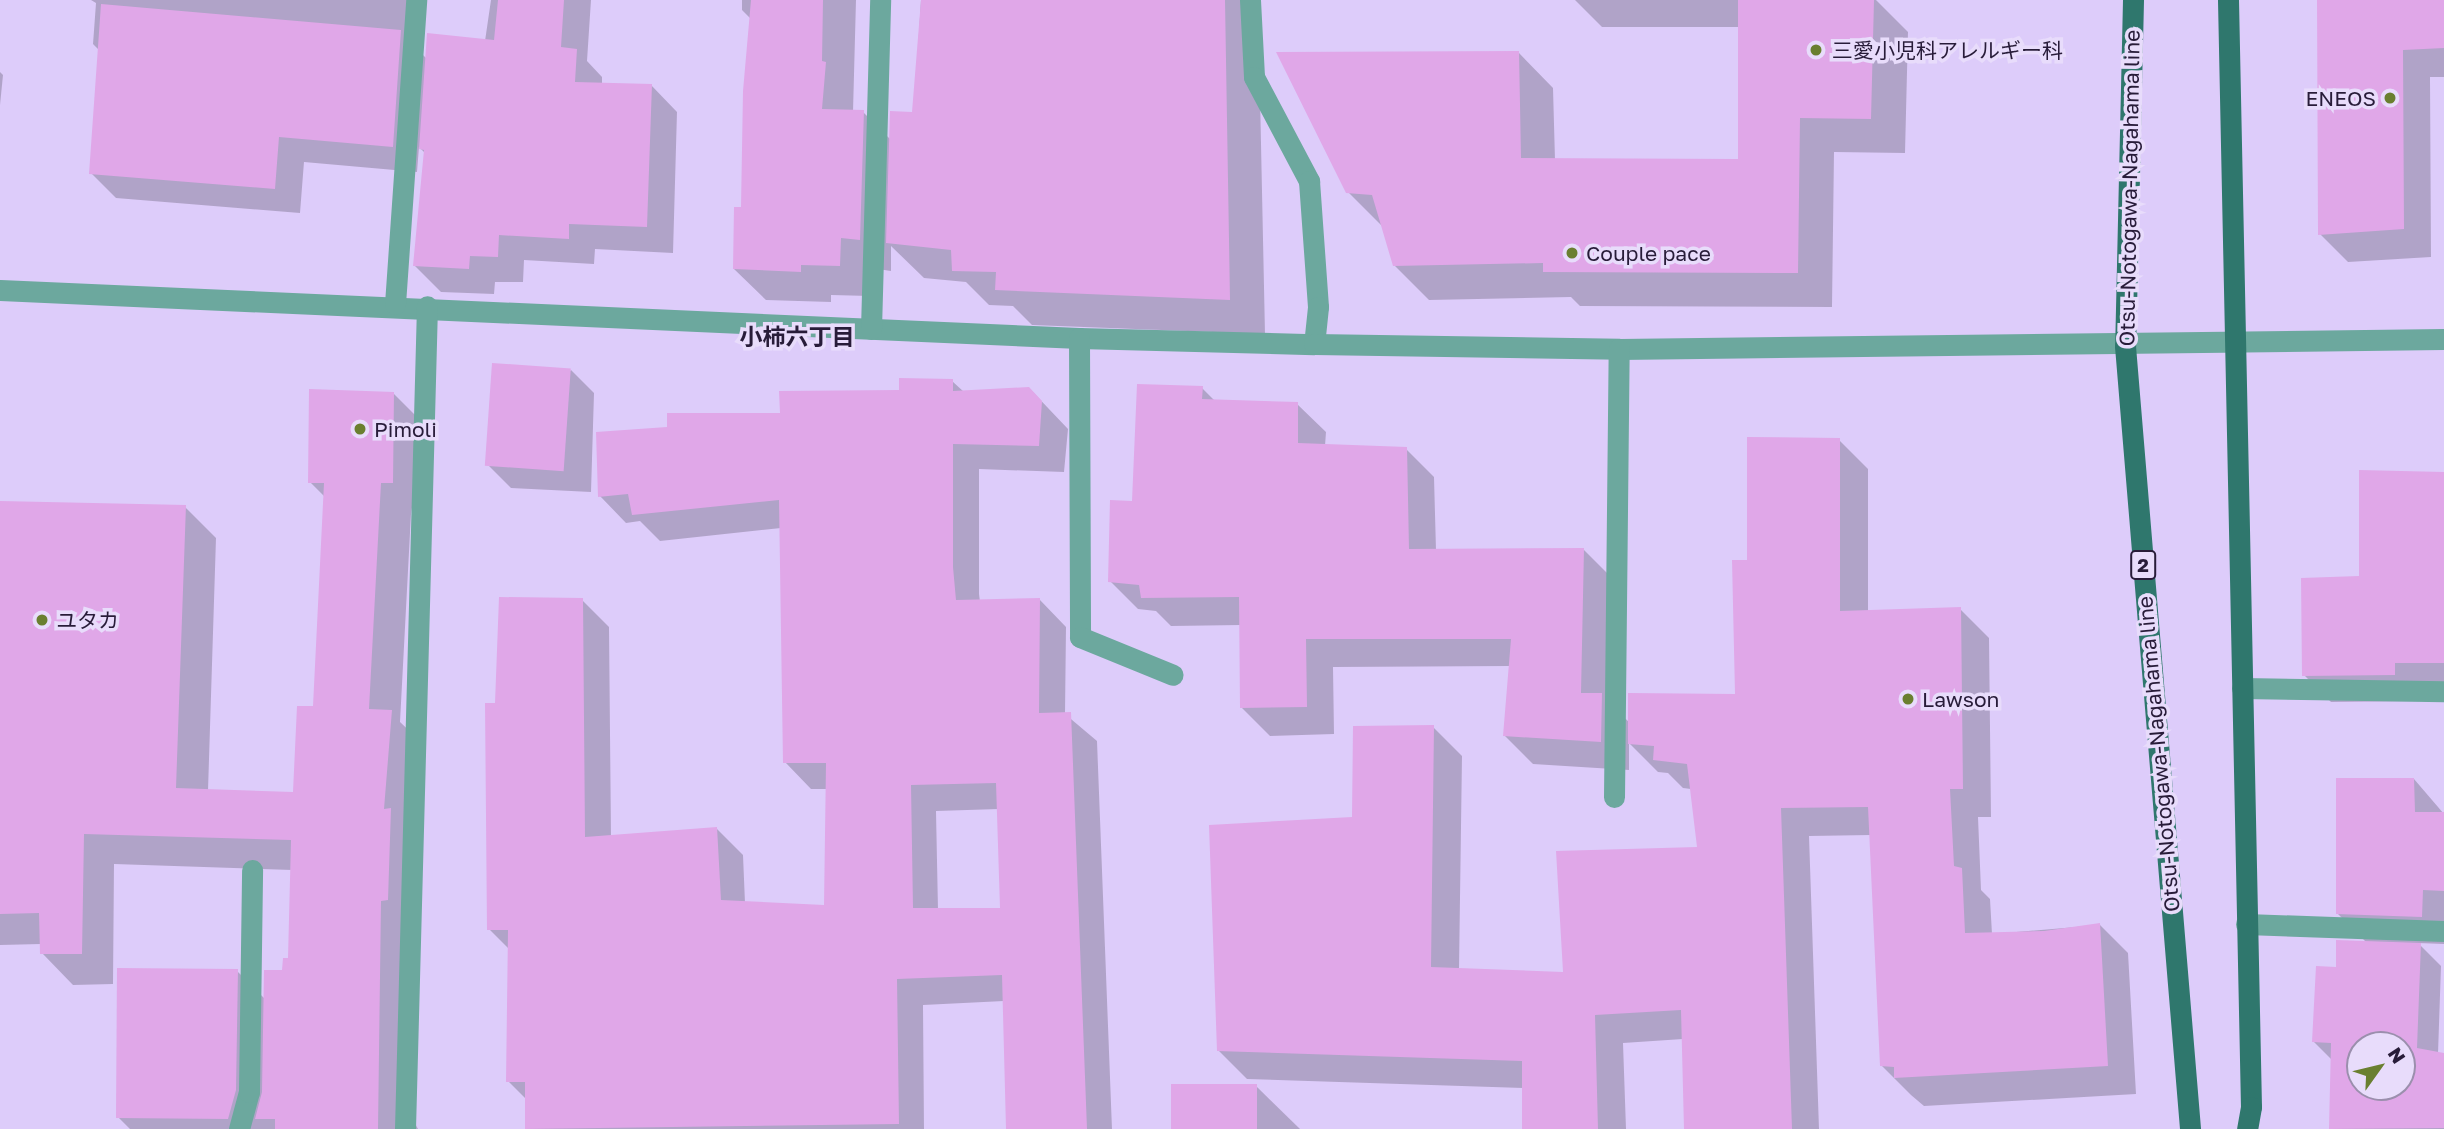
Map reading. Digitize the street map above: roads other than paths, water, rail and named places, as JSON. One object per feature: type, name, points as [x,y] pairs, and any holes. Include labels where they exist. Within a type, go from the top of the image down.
[{"type":"main road","name":"Otsu-Notogawa-Nagahama line","points":[[2133,0],[2125,346],[2190,1129]]},
{"type":"main road","points":[[2228,0],[2246,924],[2247,1129]]},
{"type":"street","points":[[395,304],[416,0]]},
{"type":"street","points":[[871,329],[880,0]]},
{"type":"street","points":[[1250,0],[1254,77],[1309,181],[1318,307],[1314,344]]},
{"type":"street","points":[[0,290],[395,304],[1079,338],[1314,344],[1619,349],[2234,345],[2444,339]]},
{"type":"street","points":[[405,1129],[427,306]]},
{"type":"street","points":[[1079,338],[1080,637],[1173,675]]},
{"type":"street","points":[[1614,797],[1619,349]]},
{"type":"street","points":[[2242,688],[2444,691]]},
{"type":"street","points":[[239,1129],[249,1092],[252,870]]},
{"type":"street","points":[[2246,924],[2444,931]]},
{"type":"place","name":"三愛小児科アレルギー科","points":[[1816,50]]},
{"type":"place","name":"ENEOS","points":[[2390,98]]},
{"type":"place","name":"Couple pace","points":[[1572,253]]},
{"type":"place","name":"Pimoli","points":[[360,429]]},
{"type":"place","name":"ユタカ","points":[[42,620]]},
{"type":"place","name":"Lawson","points":[[1908,699]]},
{"type":"district","name":"小柿六丁目","points":[[797,336]]}]
